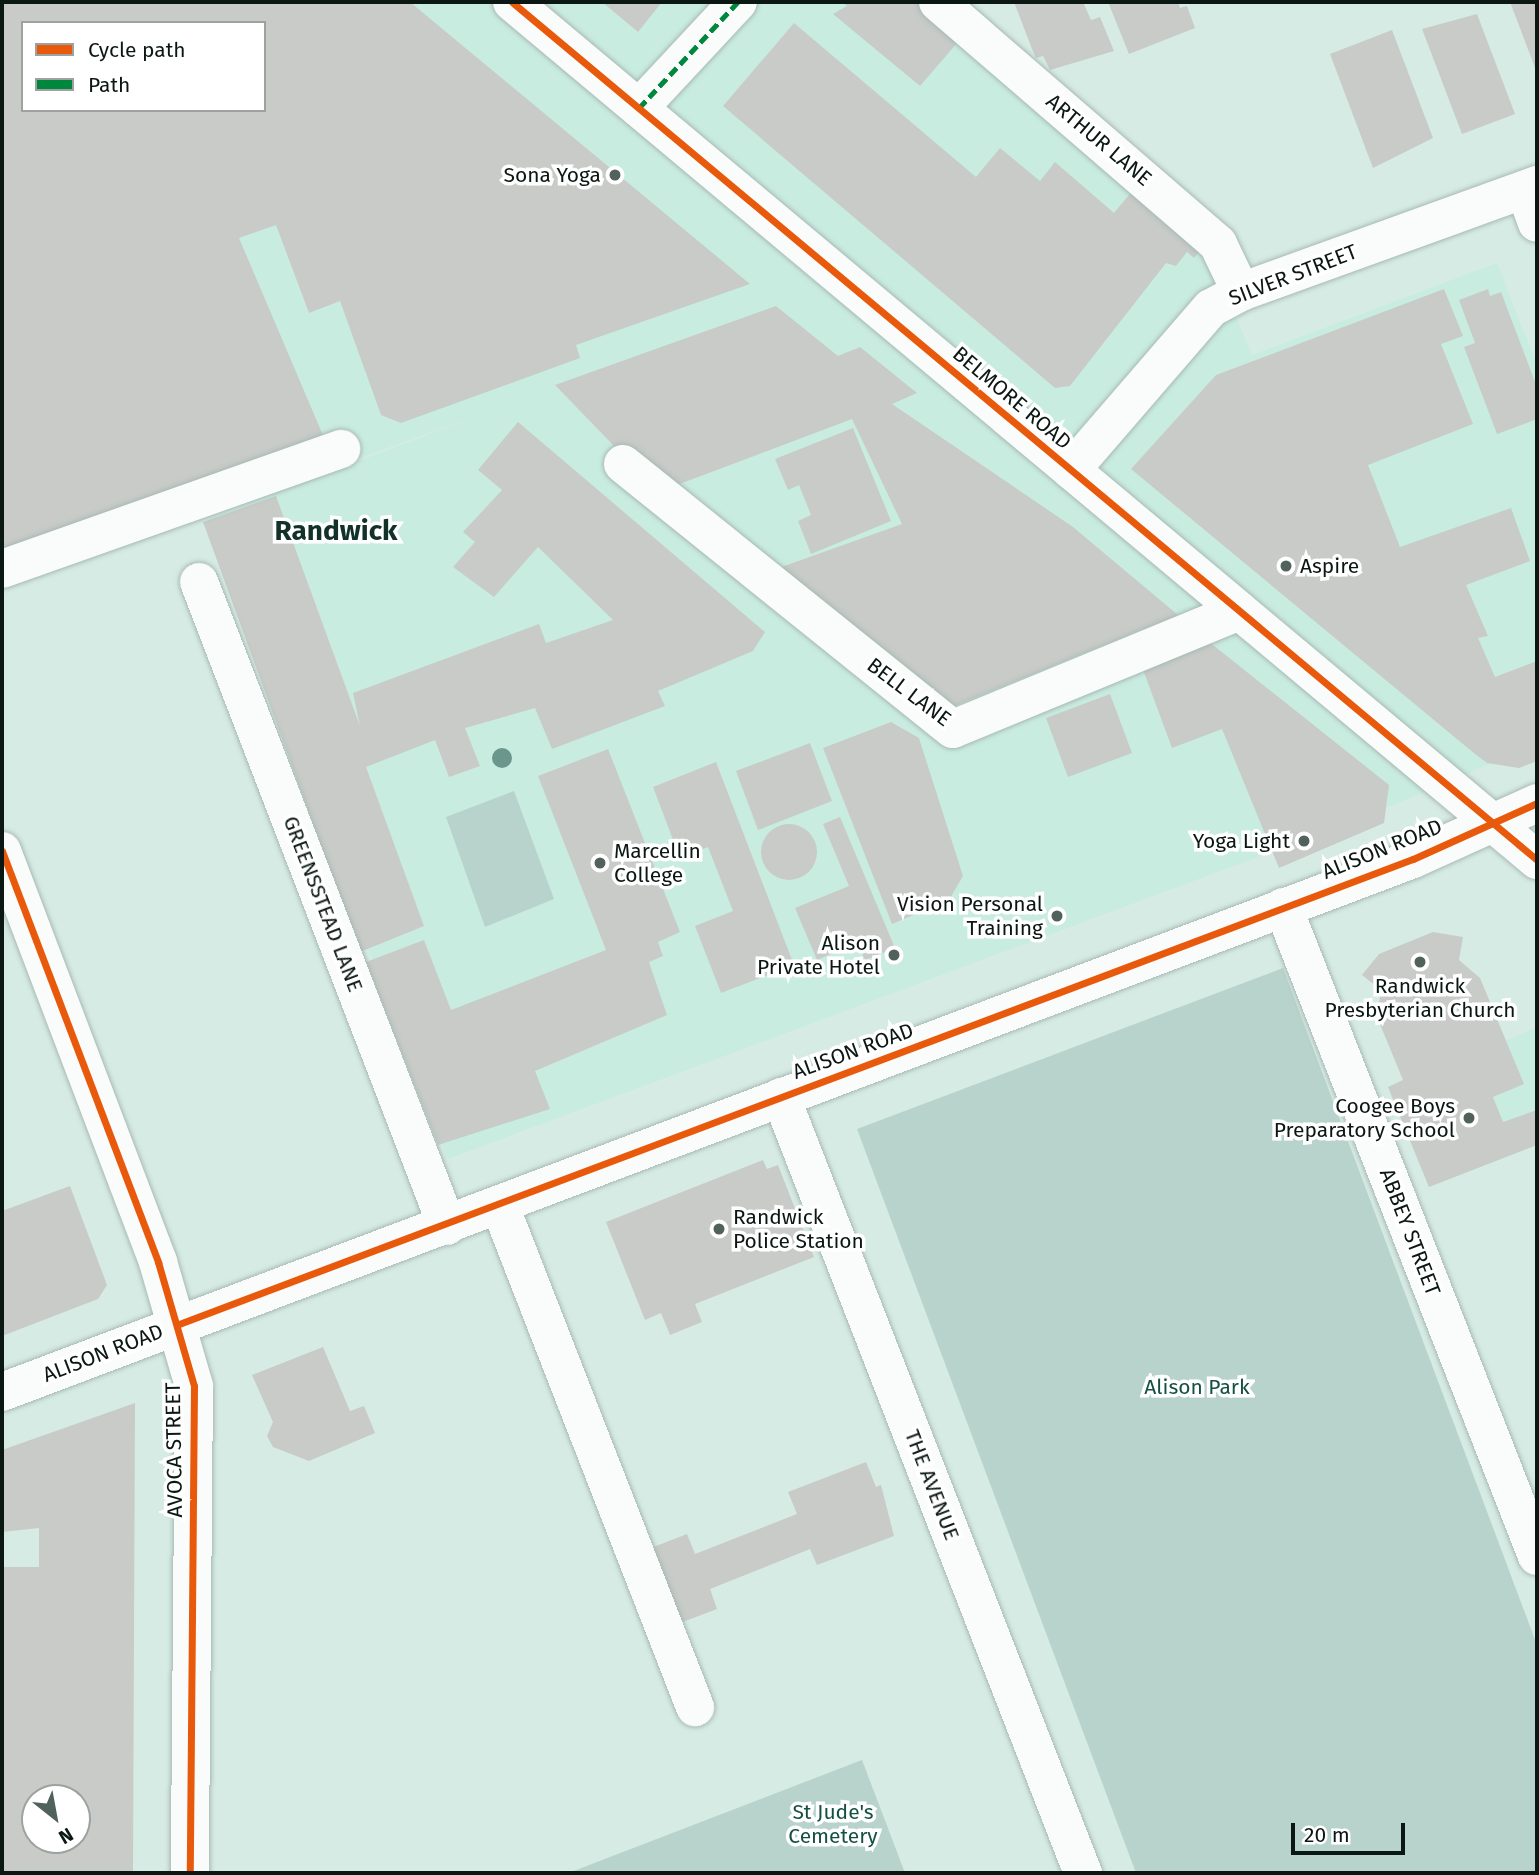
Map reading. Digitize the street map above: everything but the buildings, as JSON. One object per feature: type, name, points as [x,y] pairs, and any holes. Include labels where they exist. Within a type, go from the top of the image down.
[{"type":"street","name":"BELMORE ROAD","points":[[512,2],[1537,860]]},
{"type":"street","points":[[639,108],[738,2]]},
{"type":"street","name":"ARTHUR LANE","points":[[938,2],[1218,244],[1241,292]]},
{"type":"street","name":"SILVER STREET","points":[[1071,470],[1211,308],[1241,292],[1533,200]]},
{"type":"street","points":[[2,569],[341,449]]},
{"type":"street","name":"BELL LANE","points":[[623,464],[953,729],[1240,611]]},
{"type":"street","name":"GREENSSTEAD LANE","points":[[199,582],[447,1226]]},
{"type":"street","name":"ALISON ROAD","points":[[2,1392],[1413,859],[1490,821],[1537,803]]},
{"type":"street","name":"AVOCA STREET","points":[[2,851],[179,1325],[194,1386],[190,1873]]},
{"type":"street","name":"ABBEY STREET","points":[[1283,907],[1537,1556]]},
{"type":"street","name":"THE AVENUE","points":[[781,1097],[1083,1873]]},
{"type":"street","points":[[500,1206],[695,1707]]},
{"type":"shaded area","points":[[2,2],[910,2],[1214,263],[1252,355],[1497,263],[1537,365],[1537,744],[1365,817],[448,1159],[206,519],[487,412],[2,588]]},
{"type":"shaded area","name":"Coogee Boys Preparatory School","points":[[1537,1027],[1537,1145],[1429,1187],[1389,1091]]},
{"type":"green space","points":[[514,791],[554,899],[485,927],[446,817]]},
{"type":"green space","name":"Alison Park","points":[[1283,968],[1537,1645],[1537,1873],[1136,1873],[857,1129]]},
{"type":"green space","name":"St Jude's Cemetery","points":[[862,1760],[905,1873],[571,1872]]},
{"type":"marked path","points":[[639,108],[738,2]]},
{"type":"cycle path","points":[[512,2],[1537,860]]},
{"type":"cycle path","points":[[179,1324],[1413,859],[1537,803]]},
{"type":"cycle path","points":[[2,851],[158,1262],[194,1386],[190,1873]]},
{"type":"place","name":"Sona Yoga","points":[[615,175]]},
{"type":"place","name":"Aspire","points":[[1286,566]]},
{"type":"place","name":"Yoga Light","points":[[1304,841]]},
{"type":"place","name":"Marcellin College","points":[[600,863]]},
{"type":"place","name":"Vision Personal Training","points":[[1057,916]]},
{"type":"place","name":"Alison Private Hotel","points":[[894,955]]},
{"type":"place","name":"Randwick Presbyterian Church","points":[[1420,962]]},
{"type":"place","name":"Coogee Boys Preparatory School","points":[[1469,1118]]},
{"type":"place","name":"Randwick Police Station","points":[[719,1229]]},
{"type":"district","name":"Randwick","points":[[336,531]]}]
